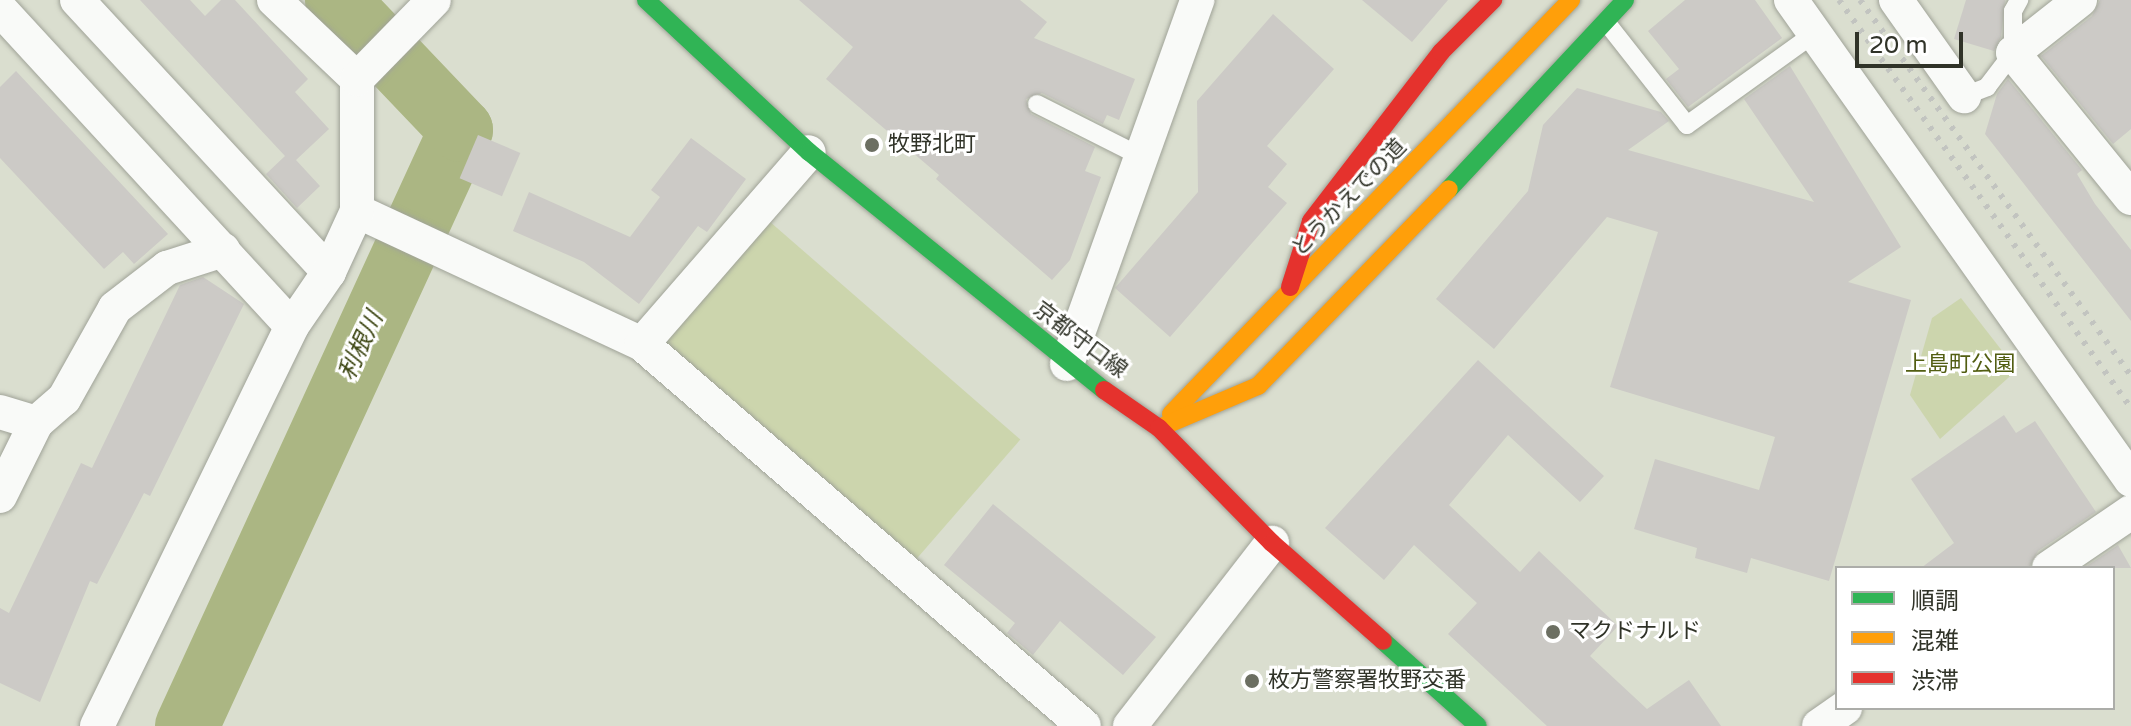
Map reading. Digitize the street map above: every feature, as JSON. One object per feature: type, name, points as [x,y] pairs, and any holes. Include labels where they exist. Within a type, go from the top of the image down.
[{"type":"street","points":[[77,0],[329,272]]},
{"type":"street","points":[[97,726],[292,326],[372,217],[363,73],[274,0]]},
{"type":"street","points":[[363,73],[434,0]]},
{"type":"street","name":"京都守口線","points":[[646,0],[809,152],[1067,364],[1159,428],[1272,543],[1478,726]]},
{"type":"street","points":[[1067,364],[1197,0]]},
{"type":"street","points":[[1286,297],[1311,221],[1441,52],[1493,0]]},
{"type":"street","name":"とうかえでの道","points":[[1159,428],[1571,0]]},
{"type":"street","points":[[1159,428],[1258,386],[1364,281],[1625,0]]},
{"type":"street","points":[[1791,0],[2131,480]]},
{"type":"street","points":[[1896,0],[1964,96]]},
{"type":"street","points":[[2080,0],[2013,53],[2126,180]]},
{"type":"street","points":[[0,9],[292,326]]},
{"type":"street","points":[[642,344],[809,152]]},
{"type":"street","points":[[372,217],[642,344],[1084,726]]},
{"type":"street","points":[[0,496],[36,423],[64,399],[115,308],[167,268],[223,250]]},
{"type":"street","points":[[0,412],[36,423]]},
{"type":"street","points":[[2052,566],[2131,512]]},
{"type":"street","points":[[1130,726],[1272,543]]},
{"type":"street","points":[[1819,726],[1842,710]]},
{"type":"lane","points":[[668,21],[684,0]]},
{"type":"lane","points":[[1964,96],[1987,87],[2013,53],[2013,11],[2019,0]]},
{"type":"lane","points":[[1606,22],[1687,125],[1815,33]]},
{"type":"lane","points":[[1037,104],[1142,157]]},
{"type":"green space","points":[[769,221],[1020,439],[914,562],[663,343]]},
{"type":"green space","name":"上島町公園","points":[[1961,298],[2017,370],[1940,439],[1910,395],[1932,318]]},
{"type":"building","points":[[140,0],[190,0],[205,16],[221,0],[235,0],[308,79],[295,92],[329,129],[296,160],[320,186],[297,208],[266,174],[285,156]]},
{"type":"building","points":[[799,0],[1020,0],[1047,22],[1034,38],[1135,79],[1119,120],[1107,115],[1103,124],[1042,93],[1026,99],[1031,114],[1095,147],[1085,171],[1101,177],[1070,260],[1052,280],[936,179],[939,175],[826,79],[853,47]]},
{"type":"building","points":[[1362,0],[1448,0],[1412,42]]},
{"type":"building","points":[[1685,0],[1755,0],[1782,38],[1688,107],[1666,79],[1679,69],[1648,31]]},
{"type":"building","points":[[1966,0],[2005,0],[2001,37],[1994,51],[1954,39]]},
{"type":"building","points":[[2100,0],[2131,0],[2131,129],[2113,144],[2041,56],[2092,16]]},
{"type":"building","points":[[1273,14],[1334,69],[1267,146],[1287,164],[1268,187],[1287,203],[1170,337],[1115,288],[1198,192],[1197,101]]},
{"type":"building","points":[[1790,66],[1901,247],[1848,282],[1911,300],[1829,581],[1751,558],[1747,573],[1695,558],[1697,548],[1634,529],[1655,459],[1759,490],[1775,437],[1610,387],[1658,232],[1607,217],[1494,349],[1436,299],[1528,191],[1543,125],[1577,88],[1661,112],[1669,121],[1628,150],[1814,202],[1744,99]]},
{"type":"building","points":[[16,71],[168,234],[134,264],[123,252],[104,269],[0,158],[0,87]]},
{"type":"building","points":[[2008,79],[2082,170],[2077,174],[2095,204],[2131,250],[2131,321],[1985,134],[1997,94]]},
{"type":"building","points":[[478,135],[520,153],[502,196],[460,178]]},
{"type":"building","points":[[691,138],[746,179],[707,232],[698,226],[639,304],[584,262],[513,231],[529,192],[630,237],[660,197],[651,190]]},
{"type":"building","points":[[203,277],[244,304],[150,496],[144,493],[97,584],[90,581],[40,702],[0,683],[0,608],[9,613],[81,463],[92,468],[180,285]]},
{"type":"building","points":[[1478,360],[1604,476],[1580,502],[1508,435],[1449,505],[1520,572],[1539,551],[1618,626],[1590,656],[1647,709],[1689,680],[1721,726],[1547,726],[1448,634],[1477,603],[1414,545],[1384,580],[1325,528]]},
{"type":"building","points":[[2004,415],[2016,433],[2035,421],[2096,512],[2038,551],[2030,566],[1924,566],[1954,543],[1911,479]]},
{"type":"building","points":[[993,504],[1156,637],[1123,675],[1060,621],[1033,655],[1007,633],[1015,623],[944,565]]},
{"type":"building","points":[[2118,545],[2131,568],[2115,566],[2087,566]]},
{"type":"waterway","name":"利根川","points":[[187,726],[461,130],[337,0]]},
{"type":"railway","points":[[1839,0],[2131,408]]},
{"type":"railway","points":[[1860,0],[2131,376]]},
{"type":"traffic: fast","points":[[646,0],[809,152],[1104,390]]},
{"type":"traffic: fast","points":[[1449,189],[1625,0]]},
{"type":"traffic: fast","points":[[1383,641],[1478,726]]},
{"type":"traffic: slow","points":[[1171,414],[1571,0]]},
{"type":"traffic: slow","points":[[1159,428],[1258,386],[1449,189]]},
{"type":"traffic: jam","points":[[1290,287],[1311,221],[1441,52],[1493,0]]},
{"type":"traffic: jam","points":[[1104,390],[1159,428],[1272,543],[1383,641]]},
{"type":"place","name":"牧野北町","points":[[872,145]]},
{"type":"place","name":"マクドナルド","points":[[1553,632]]},
{"type":"place","name":"枚方警察署牧野交番","points":[[1252,681]]}]
